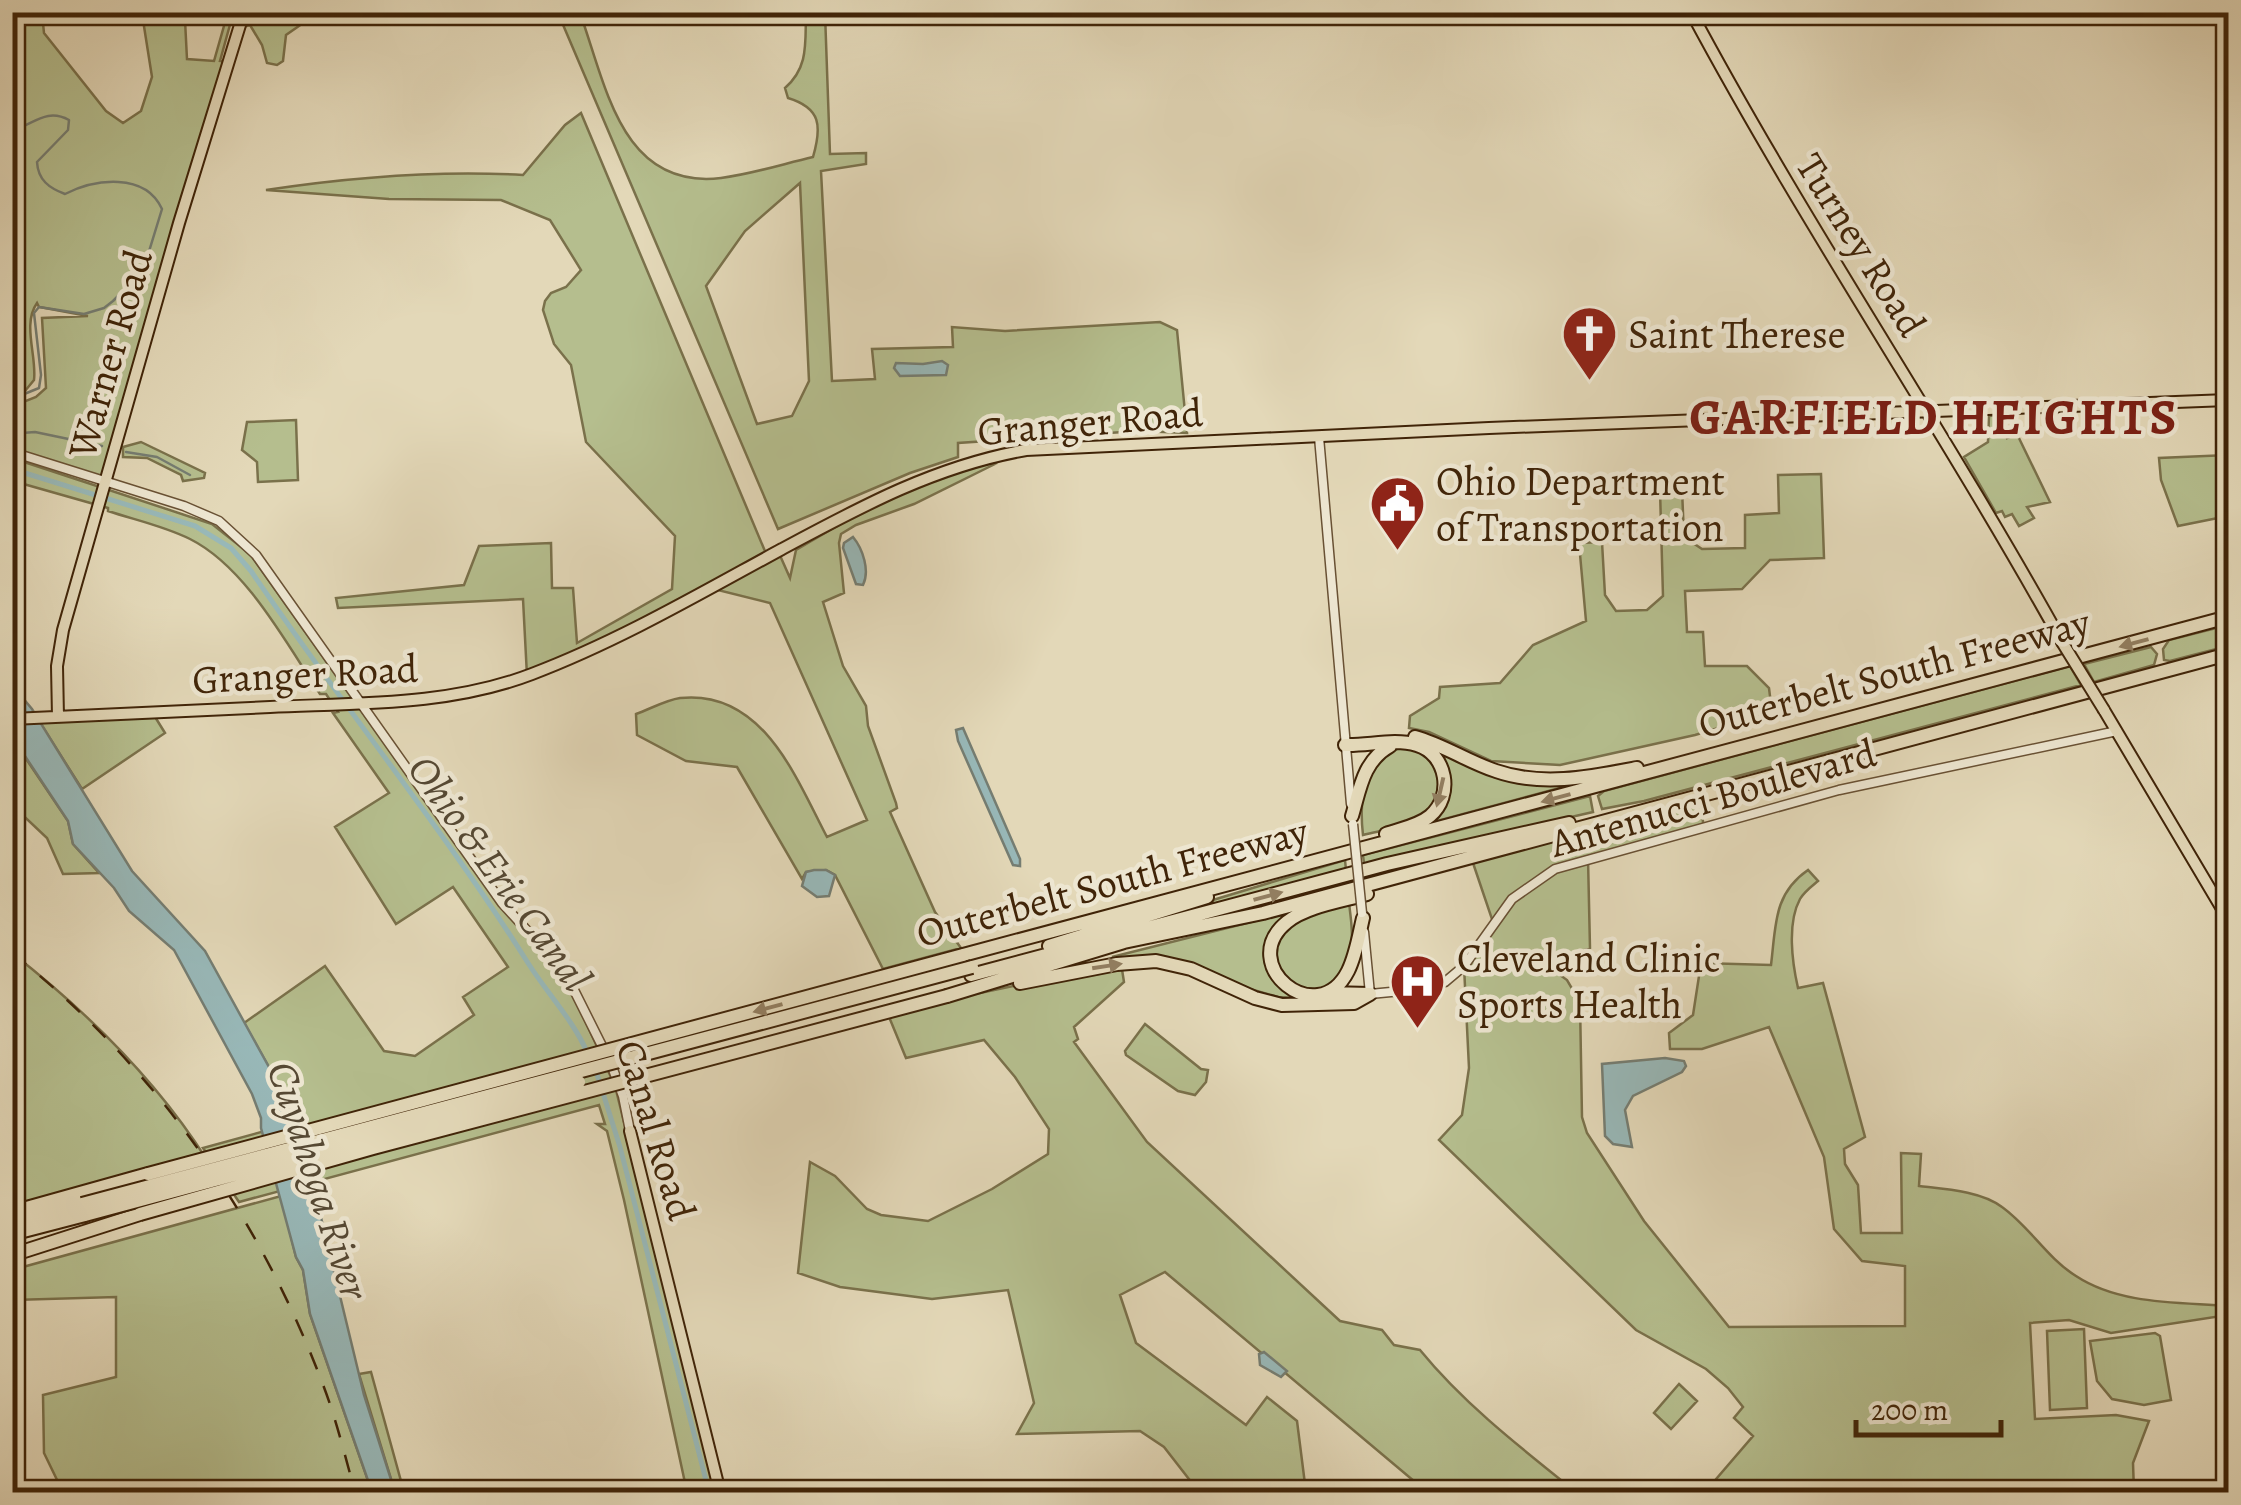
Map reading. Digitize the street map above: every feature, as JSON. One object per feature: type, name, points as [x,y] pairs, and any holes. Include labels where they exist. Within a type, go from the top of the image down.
[{"type":"highway","name":"Outerbelt South Freeway","points":[[12,1212],[140,1214],[947,996],[973,976],[1275,870],[2228,618]]},
{"type":"highway","name":"Outerbelt South Freeway","points":[[12,1247],[85,1214],[973,976],[1263,913],[2228,654]]},
{"type":"highway","points":[[1345,745],[1356,740],[1415,738],[1502,774],[1550,780],[1633,769],[1752,745]]},
{"type":"highway","points":[[1275,870],[1416,824],[1436,810],[1444,778],[1438,761],[1424,748],[1402,743],[1345,745]]},
{"type":"highway","points":[[1352,820],[1371,761],[1387,747],[1402,743]]},
{"type":"highway","points":[[12,1234],[1387,864],[1770,777]]},
{"type":"highway","points":[[1370,994],[1302,994],[1290,990],[1275,972],[1271,952],[1274,939],[1291,919],[1528,842]]},
{"type":"highway","points":[[1323,993],[1336,987],[1348,971],[1362,916]]},
{"type":"highway","points":[[973,976],[1076,971],[1156,961],[1191,968],[1255,998],[1282,1006],[1354,1003],[1370,994]]},
{"type":"highway","points":[[12,1222],[85,1214]]},
{"type":"highway","points":[[12,1255],[85,1214]]},
{"type":"main road","name":"Warner Road","points":[[58,717],[57,666],[64,630],[179,223],[244,12]]},
{"type":"main road","name":"Turney Road","points":[[1691,12],[1758,135],[1877,326],[2228,919]]},
{"type":"main road","name":"Granger Road","points":[[12,720],[351,704],[459,694],[528,676],[590,650],[886,493],[958,465],[1026,450],[2228,400]]},
{"type":"main road","name":"Canal Road","points":[[630,1131],[720,1492]]},
{"type":"street","points":[[1319,437],[1370,994]]},
{"type":"street","name":"Canal Road","points":[[12,452],[220,521],[256,555],[351,704],[502,903],[566,972],[623,1096],[630,1131]]},
{"type":"street","name":"Antenucci Boulevard","points":[[1370,994],[1422,989],[1444,982],[1464,966],[1512,899],[1555,869],[1858,786],[2117,731]]},
{"type":"green space","points":[[13,13],[42,13],[44,33],[106,111],[123,123],[141,111],[152,77],[143,20],[185,20],[187,59],[214,61],[226,19],[231,21],[220,61],[229,62],[105,481],[13,452],[13,406],[36,397],[46,388],[42,318],[88,316],[39,307],[37,303],[30,330],[34,380],[25,391],[13,394]]},
{"type":"green space","points":[[244,13],[373,13],[345,23],[309,19],[286,35],[283,61],[277,65],[267,63],[250,25],[240,28]]},
{"type":"green space","points":[[558,13],[580,13],[610,100],[639,150],[660,167],[687,177],[721,178],[813,157],[818,136],[816,120],[807,107],[788,98],[785,88],[802,63],[806,13],[825,13],[830,154],[866,153],[866,164],[821,171],[832,381],[875,379],[872,349],[953,347],[952,327],[1005,331],[1160,322],[1177,330],[1187,433],[1138,431],[958,443],[958,457],[778,529]],"holes":[[[800,183],[809,381],[792,416],[757,424],[706,286],[745,231]]]},
{"type":"green space","points":[[581,113],[767,556],[778,551],[790,578],[796,550],[867,509],[946,473],[997,463],[841,534],[844,593],[823,602],[843,666],[866,706],[868,726],[896,803],[897,808],[890,812],[935,912],[961,948],[883,969],[835,875],[826,870],[806,872],[802,879],[737,767],[686,761],[637,735],[636,714],[675,699],[709,699],[734,708],[755,722],[773,742],[827,837],[867,820],[770,603],[710,588],[527,676],[523,599],[338,608],[336,598],[464,585],[479,546],[551,543],[552,588],[573,588],[577,643],[672,589],[675,536],[586,442],[571,365],[554,344],[543,310],[551,293],[566,287],[581,270],[550,220],[501,200],[389,199],[266,190],[394,176],[523,175],[565,125]]},
{"type":"green space","points":[[2000,415],[2007,438],[2017,434],[2050,502],[2027,507],[2034,518],[2019,526],[2012,514],[2005,517],[2002,511],[1996,513],[1964,457],[1988,442],[1989,416]]},
{"type":"green space","points":[[296,420],[298,480],[258,482],[257,462],[242,450],[247,422]]},
{"type":"green space","points":[[141,442],[205,473],[204,478],[183,481],[181,475],[147,458],[123,457],[123,447]]},
{"type":"green space","points":[[2228,455],[2228,516],[2178,526],[2161,480],[2159,458]]},
{"type":"green space","points":[[12,458],[212,524],[250,554],[469,862],[558,961],[615,1086],[716,1492],[687,1492],[624,1200],[607,1131],[597,1124],[605,1124],[599,1105],[239,1202],[203,1148],[294,1123],[275,1078],[244,1023],[325,966],[384,1051],[415,1056],[474,1015],[463,997],[508,967],[453,887],[396,924],[335,827],[389,793],[333,713],[338,712],[326,694],[320,694],[279,630],[229,568],[180,534],[108,508],[13,481]]},
{"type":"green space","points":[[1821,474],[1824,558],[1770,560],[1742,589],[1685,591],[1687,632],[1703,632],[1705,666],[1747,666],[1769,688],[1772,712],[1695,735],[1560,765],[1491,761],[1429,732],[1409,728],[1410,716],[1439,698],[1440,687],[1500,683],[1533,645],[1586,621],[1579,543],[1602,542],[1605,595],[1616,611],[1647,610],[1663,596],[1660,490],[1682,489],[1684,537],[1702,549],[1745,548],[1745,515],[1779,513],[1778,475]]},
{"type":"green space","points":[[2228,625],[2228,646],[2164,660],[2163,649],[2169,640]]},
{"type":"green space","points":[[2151,647],[2157,654],[2154,665],[2094,682],[2084,664]]},
{"type":"green space","points":[[2070,666],[2081,685],[1644,801],[1602,809],[1598,796],[1604,791]]},
{"type":"green space","points":[[152,712],[165,733],[82,789],[37,718]]},
{"type":"green space","points":[[12,738],[68,821],[73,844],[99,873],[63,874],[47,838],[13,806]]},
{"type":"green space","points":[[1405,747],[1417,750],[1433,765],[1440,786],[1438,797],[1416,820],[1363,835],[1366,781],[1380,759]]},
{"type":"green space","points":[[1439,752],[1578,783],[1426,824],[1438,812]]},
{"type":"green space","points":[[1590,796],[1593,812],[1364,864],[1363,855]]},
{"type":"green space","points":[[1699,796],[1704,828],[1588,858],[1590,948],[1546,965],[1567,980],[1580,1002],[1582,1117],[1587,1133],[1644,1221],[1729,1327],[1905,1326],[1905,1266],[1862,1261],[1834,1229],[1824,1157],[1769,1027],[1702,1049],[1670,1049],[1669,1033],[1693,1015],[1701,963],[1771,965],[1782,900],[1808,870],[1818,881],[1800,899],[1796,909],[1792,931],[1794,966],[1798,988],[1823,983],[1865,1137],[1844,1149],[1845,1164],[1858,1185],[1861,1233],[1902,1233],[1901,1153],[1921,1154],[1919,1186],[1962,1192],[1993,1202],[2012,1215],[2066,1269],[2093,1285],[2150,1300],[2228,1306],[2228,1315],[2111,1333],[2069,1320],[2030,1323],[2035,1419],[2116,1415],[2149,1421],[2133,1463],[2134,1492],[1705,1492],[1753,1436],[1734,1418],[1743,1407],[1706,1369],[1636,1330],[1439,1140],[1462,1115],[1469,1068],[1464,966],[1493,922],[1472,860]]},
{"type":"green space","points":[[1345,860],[1346,870],[1213,904],[1213,900]]},
{"type":"green space","points":[[1349,901],[1352,942],[1343,972],[1330,985],[1315,989],[1285,978],[1276,965],[1273,950],[1279,934],[1301,917]]},
{"type":"green space","points":[[1295,911],[1268,961],[1305,998],[1278,997],[1250,989],[1195,966],[1112,957]]},
{"type":"green space","points":[[12,953],[67,999],[143,1075],[207,1160],[13,1206]]},
{"type":"green space","points":[[1121,963],[1124,982],[1074,1027],[1078,1039],[1074,1042],[1147,1142],[1340,1321],[1382,1330],[1394,1345],[1420,1350],[1474,1407],[1576,1492],[1427,1492],[1165,1272],[1120,1295],[1136,1343],[1246,1425],[1267,1397],[1297,1421],[1306,1492],[1199,1492],[1164,1447],[1140,1431],[1017,1434],[1034,1403],[1008,1290],[932,1299],[840,1287],[798,1273],[810,1162],[835,1176],[867,1209],[881,1215],[928,1221],[992,1189],[1048,1154],[1049,1129],[1015,1077],[984,1040],[906,1058],[887,1012],[947,996],[980,993]]},
{"type":"green space","points":[[1145,1024],[1201,1069],[1208,1070],[1206,1082],[1195,1095],[1178,1091],[1126,1055]]},
{"type":"green space","points":[[281,1196],[296,1257],[303,1270],[310,1314],[372,1492],[127,1492],[126,1486],[60,1486],[44,1453],[43,1395],[116,1377],[116,1297],[13,1300],[12,1270]]},
{"type":"green space","points":[[2084,1329],[2087,1408],[2050,1410],[2047,1331]]},
{"type":"green space","points":[[2155,1333],[2160,1336],[2171,1400],[2144,1405],[2112,1399],[2097,1381],[2090,1341]]},
{"type":"green space","points":[[371,1372],[404,1492],[395,1492],[359,1374]]},
{"type":"green space","points":[[1679,1384],[1697,1401],[1671,1429],[1654,1413]]},
{"type":"water","points":[[942,361],[948,365],[946,375],[900,376],[894,368],[896,363]]},
{"type":"water","points":[[853,537],[864,560],[863,585],[856,584],[843,548]]},
{"type":"water","points":[[12,685],[32,709],[132,871],[205,951],[275,1078],[317,1201],[364,1395],[395,1492],[372,1492],[310,1314],[303,1270],[296,1257],[252,1094],[174,950],[129,911],[114,888],[73,844],[68,821],[13,738]]},
{"type":"water","points":[[963,728],[1020,866],[1013,865],[958,741],[956,730]]},
{"type":"water","points":[[806,872],[835,875],[829,896],[817,897],[802,886]]},
{"type":"water","points":[[1665,1058],[1684,1061],[1686,1066],[1682,1072],[1633,1096],[1625,1110],[1632,1147],[1613,1144],[1605,1136],[1602,1064]]},
{"type":"water","points":[[1264,1352],[1287,1371],[1281,1377],[1260,1365],[1259,1354]]},
{"type":"waterway","points":[[12,131],[47,116],[69,120],[68,130],[37,162],[45,182],[65,194],[104,182],[132,184],[154,197],[162,209],[143,271],[113,301],[84,314],[39,307],[34,313],[39,388],[12,399]]},
{"type":"waterway","points":[[12,428],[102,446]]},
{"type":"waterway","points":[[126,452],[157,457],[190,475]]},
{"type":"waterway","name":"Ohio & Erie Canal","points":[[12,469],[195,526],[231,548],[462,864],[587,1052]]},
{"type":"waterway","name":"Ohio & Erie Canal","points":[[596,1071],[620,1147],[709,1492]]},
{"type":"railway","points":[[12,953],[63,997],[156,1094],[233,1202],[296,1320],[327,1396],[355,1492]]},
{"type":"place","name":"Saint Therese","points":[[1589,383]]},
{"type":"place","name":"Ohio Department of Transportation","points":[[1397,553]]},
{"type":"place","name":"Cleveland Clinic Sports Health","points":[[1418,1030]]},
{"type":"district","name":"GARFIELD HEIGHTS","points":[[1934,417]]},
{"type":"water label","name":"Cuyahoga River","points":[[319,1180]]}]
